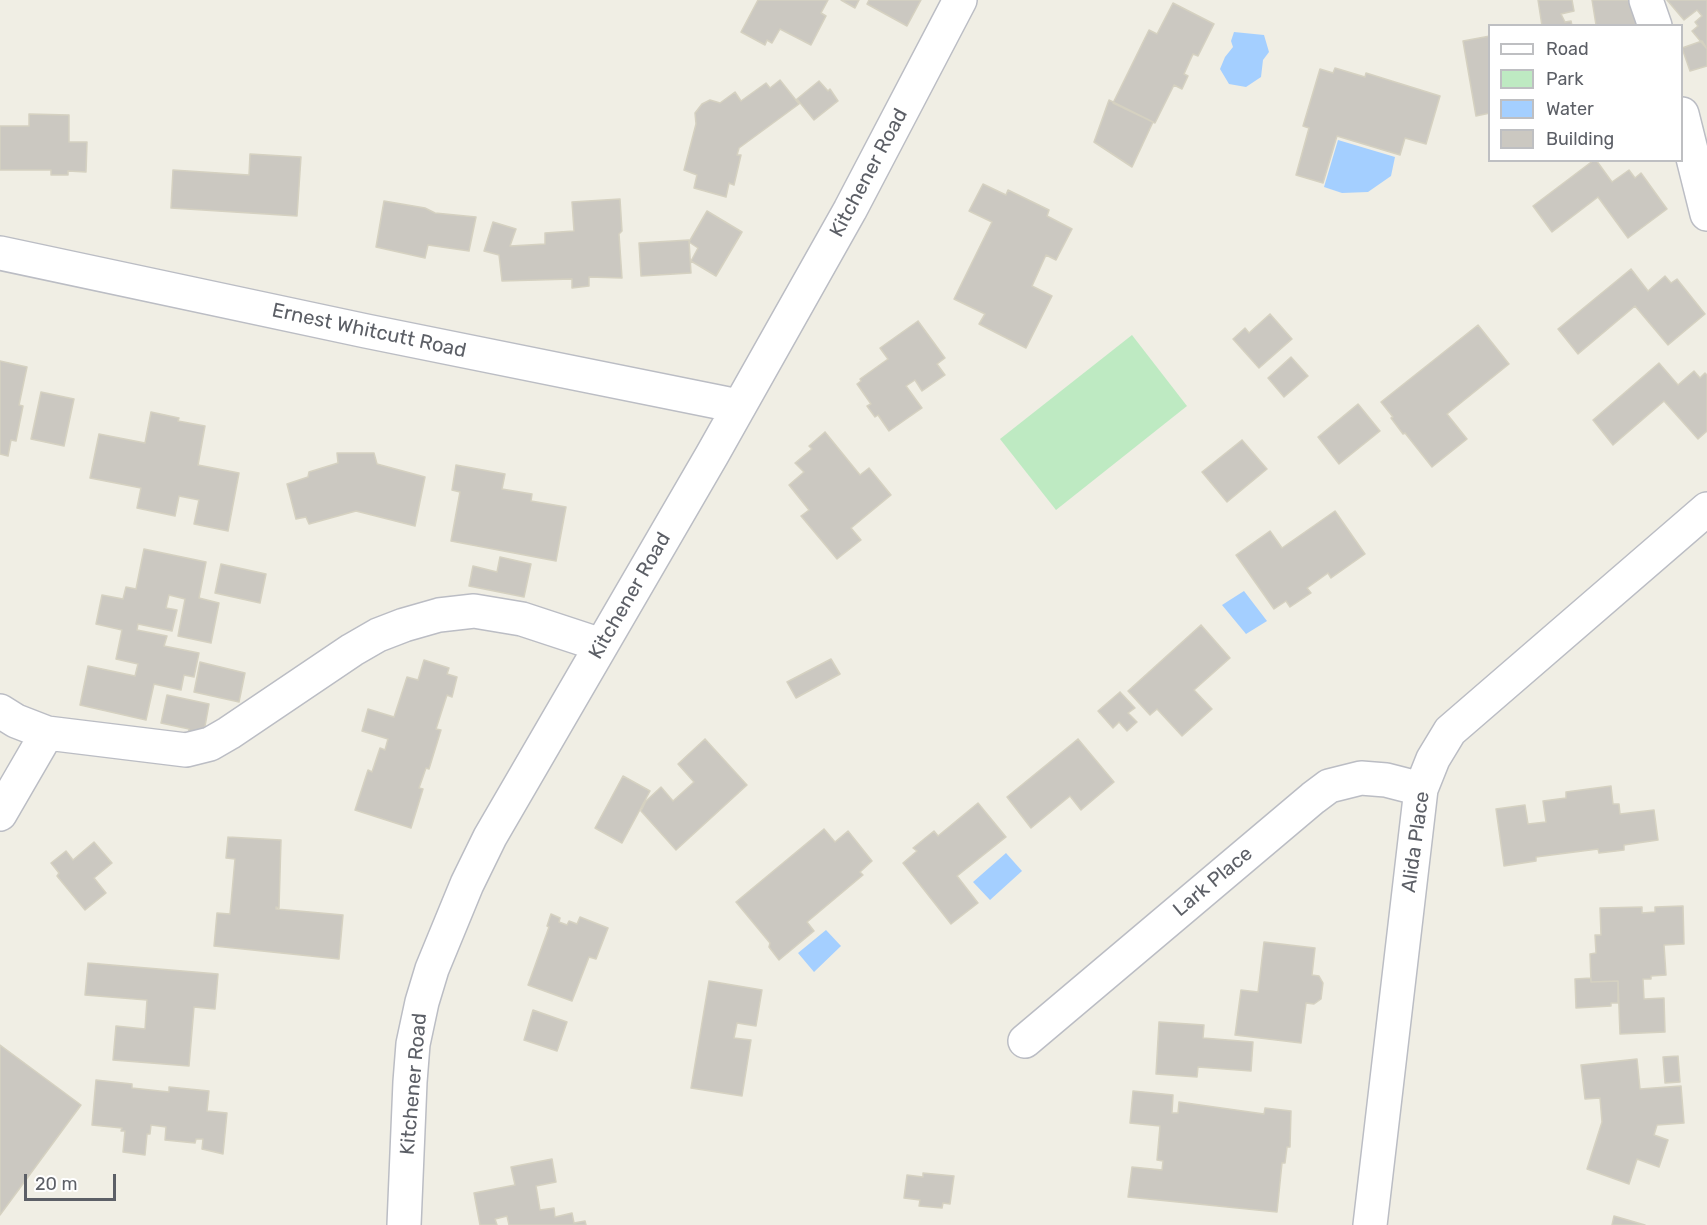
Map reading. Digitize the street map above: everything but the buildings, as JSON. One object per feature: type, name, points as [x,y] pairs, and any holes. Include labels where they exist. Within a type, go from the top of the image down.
[{"type":"street","name":"Kitchener Road","points":[[404,1225],[410,1082],[414,1044],[422,1002],[432,969],[467,884],[490,837],[706,465],[850,210],[960,0]]},
{"type":"street","points":[[1646,0],[1654,24]]},
{"type":"street","points":[[1683,118],[1707,214]]},
{"type":"street","name":"Ernest Whitcutt Road","points":[[0,253],[366,331],[738,406]]},
{"type":"street","name":"Alida Place","points":[[1370,1225],[1422,789],[1433,759],[1450,731],[1707,509]]},
{"type":"street","points":[[0,711],[16,721],[47,733],[186,750],[198,748],[229,733],[378,635],[439,615],[474,611],[522,619],[601,645]]},
{"type":"street","points":[[0,814],[47,733]]},
{"type":"street","name":"Lark Place","points":[[1025,1041],[1329,786],[1360,778],[1386,780],[1422,789]]},
{"type":"green space","points":[[1132,335],[1187,406],[1056,510],[1000,439]]},
{"type":"water","points":[[1234,32],[1264,35],[1269,52],[1263,60],[1261,77],[1246,87],[1229,84],[1220,69],[1225,57],[1233,47],[1231,41]]},
{"type":"water","points":[[1338,140],[1395,157],[1391,176],[1368,192],[1342,193],[1324,187]]},
{"type":"water","points":[[1244,591],[1267,621],[1246,634],[1222,605]]},
{"type":"water","points":[[1006,853],[1022,871],[990,900],[973,882]]},
{"type":"water","points":[[826,930],[841,946],[814,972],[798,953]]}]
